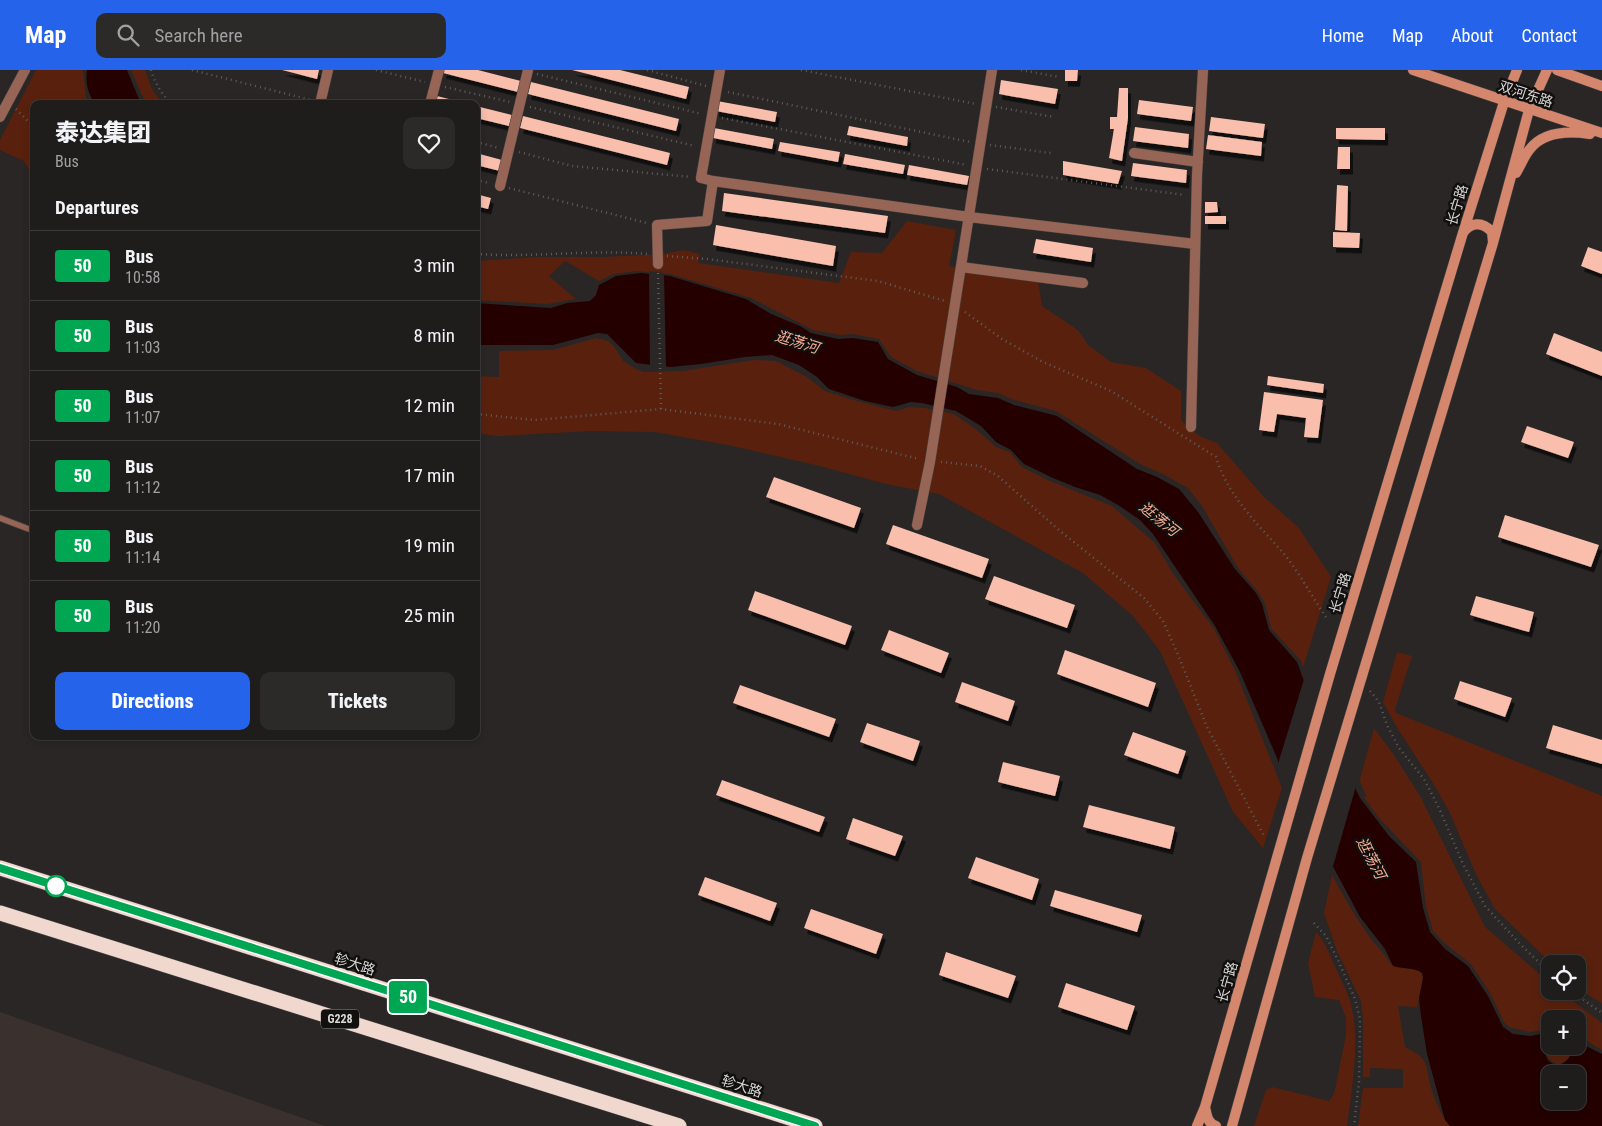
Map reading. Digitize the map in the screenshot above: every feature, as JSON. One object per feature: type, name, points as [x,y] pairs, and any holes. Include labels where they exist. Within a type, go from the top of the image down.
[{"type":"highway","name":"轸大路","points":[[0,868],[815,1126]]},
{"type":"highway","name":"G228","points":[[0,913],[679,1126]]},
{"type":"street","points":[[0,117],[25,70]]},
{"type":"street","points":[[321,100],[328,70]]},
{"type":"street","points":[[431,100],[438,70]]},
{"type":"street","points":[[720,70],[701,178],[969,217],[1195,244]]},
{"type":"street","points":[[918,526],[930,462],[992,70]]},
{"type":"street","points":[[1191,427],[1196,196],[1203,70]]},
{"type":"street","name":"双河东路","points":[[1413,70],[1602,134]]},
{"type":"street","name":"长宁路","points":[[1197,1126],[1205,1107],[1330,674],[1462,236],[1504,102],[1517,70]]},
{"type":"street","points":[[1232,1126],[1351,710],[1493,243],[1529,110],[1546,70]]},
{"type":"street","points":[[1557,70],[1602,86]]},
{"type":"street","points":[[500,186],[527,71]]},
{"type":"street","points":[[1509,185],[1530,148],[1538,141],[1553,134],[1574,132],[1602,134]]},
{"type":"street","points":[[1134,153],[1198,162]]},
{"type":"street","points":[[658,264],[657,225],[708,221],[713,181]]},
{"type":"street","points":[[1462,236],[1473,224],[1483,225],[1492,232],[1493,243]]},
{"type":"street","points":[[961,267],[1084,283]]},
{"type":"street","points":[[1205,1107],[1208,1119],[1211,1124],[1216,1126]]},
{"type":"street","points":[[1224,1126],[1235,1115]]},
{"type":"lane","points":[[0,518],[30,529]]},
{"type":"path","points":[[151,70],[167,100]]},
{"type":"path","points":[[192,70],[308,100]]},
{"type":"path","points":[[376,70],[706,148]]},
{"type":"path","points":[[647,70],[717,89],[980,144],[1051,153]]},
{"type":"path","points":[[801,70],[986,106],[1054,116]]},
{"type":"path","points":[[1020,70],[1059,76]]},
{"type":"path","points":[[527,71],[712,116],[977,167],[1196,196]]},
{"type":"path","points":[[8,102],[30,124]]},
{"type":"path","points":[[480,143],[572,166],[701,178]]},
{"type":"path","points":[[480,181],[657,225]]},
{"type":"path","points":[[658,264],[660,410]]},
{"type":"path","points":[[480,414],[535,420],[660,410],[778,424],[930,462],[980,466],[998,476],[1060,531],[1144,598],[1163,621],[1207,727],[1265,838]]},
{"type":"path","points":[[1361,680],[1379,702],[1387,725],[1400,748],[1424,779],[1440,808],[1463,864],[1484,906],[1541,964]]},
{"type":"path","points":[[1314,923],[1326,936],[1338,960],[1355,999],[1360,1019],[1359,1082],[1354,1126]]},
{"type":"path","points":[[1584,1000],[1602,1013]]},
{"type":"shaded area","points":[[36,70],[83,70],[87,100],[30,100],[30,172],[24,161],[0,150],[0,140]]},
{"type":"shaded area","points":[[131,70],[145,70],[152,89],[160,100],[144,100]]},
{"type":"shaded area","points":[[907,221],[956,230],[949,266],[1038,281],[1042,306],[1078,330],[1088,345],[1111,362],[1146,368],[1181,391],[1181,420],[1199,436],[1217,443],[1263,496],[1299,528],[1331,577],[1303,668],[1301,661],[1271,628],[1265,603],[1238,568],[1202,506],[1188,488],[1140,464],[1056,411],[1014,400],[998,393],[977,390],[917,371],[891,357],[879,339],[813,330],[751,298],[670,274],[637,271],[614,274],[599,281],[565,261],[549,276],[576,299],[547,304],[480,300],[480,261],[537,257],[604,257],[664,254],[683,250],[700,254],[698,263],[839,283],[851,252],[882,253]]},
{"type":"shaded area","points":[[596,338],[608,341],[614,346],[623,361],[644,372],[683,371],[754,360],[776,361],[807,377],[825,391],[857,401],[896,411],[909,407],[954,414],[977,430],[996,447],[1010,452],[1022,467],[1050,481],[1112,506],[1155,543],[1174,575],[1214,629],[1235,670],[1282,788],[1263,848],[1233,812],[1160,651],[1133,616],[1083,573],[939,494],[886,484],[820,466],[733,446],[655,432],[590,431],[497,436],[480,434],[480,376],[499,377],[499,351],[553,350]]},
{"type":"shaded area","points":[[1397,652],[1412,656],[1395,709],[1396,713],[1602,796],[1602,1003],[1586,993],[1586,955],[1543,955],[1495,909],[1476,874],[1449,811],[1383,702]]},
{"type":"shaded area","points":[[1374,728],[1420,796],[1485,927],[1541,975],[1541,1000],[1572,1000],[1585,1010],[1541,1010],[1541,1030],[1530,1032],[1509,1027],[1504,1022],[1490,993],[1471,964],[1433,931],[1426,907],[1421,862],[1379,818],[1363,796],[1367,797],[1360,782]]},
{"type":"shaded area","points":[[1332,875],[1368,935],[1390,963],[1396,967],[1422,973],[1423,978],[1417,1007],[1398,1006],[1405,1047],[1424,1060],[1435,1098],[1450,1126],[1358,1126],[1363,1088],[1403,1088],[1403,1069],[1370,1068],[1370,1077],[1363,1077],[1363,1018],[1361,1001],[1337,951],[1324,913]]},
{"type":"shaded area","points":[[1316,932],[1325,945],[1345,989],[1353,1015],[1355,1047],[1347,1126],[1254,1126],[1266,1090],[1272,1087],[1329,1101],[1334,1094],[1346,1035],[1346,1018],[1339,1000],[1315,997],[1308,963]]},
{"type":"shaded area","points":[[1586,1011],[1602,1023],[1602,1050],[1586,1039]]},
{"type":"shaded area","points":[[0,1012],[325,1126],[0,1126]]},
{"type":"shaded area","points":[[1547,1055],[1570,1055],[1557,1065]]},
{"type":"water","points":[[87,70],[127,70],[139,100],[93,100],[86,79]]},
{"type":"water","name":"逛荡河","points":[[641,273],[670,276],[746,299],[771,314],[800,326],[811,333],[838,339],[853,338],[878,342],[888,359],[917,375],[957,387],[969,394],[998,398],[1014,405],[1057,416],[1137,469],[1179,489],[1198,512],[1235,569],[1256,593],[1262,604],[1269,630],[1297,662],[1308,692],[1360,798],[1389,836],[1416,862],[1423,908],[1430,932],[1445,949],[1468,966],[1488,996],[1503,1027],[1513,1034],[1531,1036],[1541,1034],[1541,1055],[1546,1055],[1549,1061],[1556,1065],[1541,1065],[1541,1110],[1586,1110],[1586,1065],[1560,1065],[1571,1055],[1586,1055],[1586,1045],[1602,1054],[1602,1126],[1450,1126],[1445,1120],[1427,1054],[1421,1016],[1419,998],[1423,978],[1422,973],[1393,966],[1385,949],[1360,917],[1305,814],[1284,782],[1277,758],[1240,672],[1215,626],[1153,534],[1140,520],[1100,495],[1075,487],[1024,464],[1011,450],[996,442],[981,426],[956,411],[922,403],[911,402],[893,407],[865,401],[829,389],[817,377],[799,365],[772,355],[670,367],[636,363],[607,334],[598,333],[553,345],[480,345],[480,303],[551,308],[567,303],[590,301],[596,295],[599,285],[616,276]]},
{"type":"pier","points":[[649,271],[664,273],[666,369],[650,367]]},
{"type":"pier","points":[[1305,676],[1328,730],[1356,786],[1332,870],[1303,815],[1282,784],[1277,767]]},
{"type":"building","points":[[282,70],[319,70],[317,79]]},
{"type":"building","points":[[444,70],[478,70],[521,81],[518,92],[443,73]]},
{"type":"building","points":[[572,70],[620,70],[689,87],[686,99]]},
{"type":"building","points":[[1065,70],[1078,70],[1077,81],[1065,81]]},
{"type":"building","points":[[1001,80],[1058,89],[1055,104],[999,94]]},
{"type":"building","points":[[531,82],[679,119],[676,131],[528,94]]},
{"type":"building","points":[[1119,88],[1128,88],[1128,118],[1122,161],[1109,158],[1114,129],[1110,129],[1110,117],[1117,117]]},
{"type":"building","points":[[437,96],[453,100],[436,100]]},
{"type":"building","points":[[1139,100],[1193,107],[1191,121],[1137,114]]},
{"type":"building","points":[[717,101],[777,112],[775,122],[716,111]]},
{"type":"building","points":[[480,107],[512,115],[509,126],[480,119]]},
{"type":"building","points":[[523,116],[670,153],[667,165],[520,128]]},
{"type":"building","points":[[1211,117],[1265,124],[1263,138],[1209,131]]},
{"type":"building","points":[[849,126],[908,137],[907,146],[847,135]]},
{"type":"building","points":[[1135,127],[1189,134],[1188,148],[1133,141]]},
{"type":"building","points":[[714,128],[774,139],[772,149],[713,138]]},
{"type":"building","points":[[1336,128],[1385,128],[1385,140],[1336,139]]},
{"type":"building","points":[[1208,135],[1262,142],[1261,156],[1206,149]]},
{"type":"building","points":[[780,142],[840,152],[838,162],[778,151]]},
{"type":"building","points":[[1338,147],[1350,147],[1350,169],[1337,169]]},
{"type":"building","points":[[480,154],[502,160],[500,171],[480,166]]},
{"type":"building","points":[[845,154],[905,165],[903,174],[843,164]]},
{"type":"building","points":[[1063,161],[1122,171],[1118,184],[1063,175]]},
{"type":"building","points":[[1133,163],[1187,170],[1186,183],[1131,176]]},
{"type":"building","points":[[909,165],[969,176],[967,185],[907,175]]},
{"type":"building","points":[[1337,185],[1348,186],[1347,231],[1335,230]]},
{"type":"building","points":[[724,193],[888,216],[885,233],[722,211]]},
{"type":"building","points":[[480,195],[491,198],[488,209],[480,207]]},
{"type":"building","points":[[1205,202],[1217,202],[1218,212],[1205,213]]},
{"type":"building","points":[[1205,216],[1226,216],[1226,224],[1205,224]]},
{"type":"building","points":[[716,225],[836,246],[833,266],[713,245]]},
{"type":"building","points":[[1333,232],[1360,233],[1359,248],[1333,247]]},
{"type":"building","points":[[1036,239],[1093,248],[1091,262],[1033,253]]},
{"type":"building","points":[[1588,247],[1602,252],[1602,274],[1581,266]]},
{"type":"building","points":[[1554,333],[1602,352],[1602,376],[1546,354]]},
{"type":"building","points":[[1268,376],[1324,384],[1323,393],[1267,385]]},
{"type":"building","points":[[1264,392],[1323,400],[1318,438],[1304,437],[1306,418],[1277,414],[1274,432],[1259,430]]},
{"type":"building","points":[[1527,426],[1574,442],[1568,458],[1521,442]]},
{"type":"building","points":[[774,477],[861,508],[854,528],[766,497]]},
{"type":"building","points":[[1505,515],[1599,545],[1591,567],[1498,537]]},
{"type":"building","points":[[893,525],[989,559],[982,578],[886,544]]},
{"type":"building","points":[[994,576],[1075,605],[1067,628],[985,599]]},
{"type":"building","points":[[755,591],[852,626],[845,645],[748,610]]},
{"type":"building","points":[[1476,596],[1534,612],[1529,632],[1470,615]]},
{"type":"building","points":[[889,630],[949,653],[941,673],[881,650]]},
{"type":"building","points":[[1065,650],[1156,683],[1148,707],[1057,674]]},
{"type":"building","points":[[1460,681],[1512,698],[1505,717],[1454,699]]},
{"type":"building","points":[[962,682],[1015,701],[1008,721],[955,702]]},
{"type":"building","points":[[740,685],[836,719],[829,737],[733,703]]},
{"type":"building","points":[[867,723],[920,741],[913,761],[860,742]]},
{"type":"building","points":[[1553,725],[1602,740],[1602,764],[1546,748]]},
{"type":"building","points":[[1133,732],[1186,751],[1178,774],[1124,755]]},
{"type":"building","points":[[1003,762],[1060,776],[1055,796],[998,782]]},
{"type":"building","points":[[722,780],[825,817],[819,832],[716,795]]},
{"type":"building","points":[[1089,805],[1175,827],[1170,849],[1083,827]]},
{"type":"building","points":[[853,818],[903,836],[895,856],[846,839]]},
{"type":"building","points":[[976,857],[1039,879],[1032,900],[968,878]]},
{"type":"building","points":[[705,877],[777,903],[770,921],[698,895]]},
{"type":"building","points":[[1055,890],[1142,915],[1137,932],[1050,906]]},
{"type":"building","points":[[811,909],[883,934],[876,954],[804,928]]},
{"type":"building","points":[[946,952],[1016,976],[1008,998],[939,975]]},
{"type":"building","points":[[1066,983],[1135,1006],[1127,1030],[1058,1007]]},
{"type":"bus line","name":"50","points":[[0,868],[815,1126]]}]
